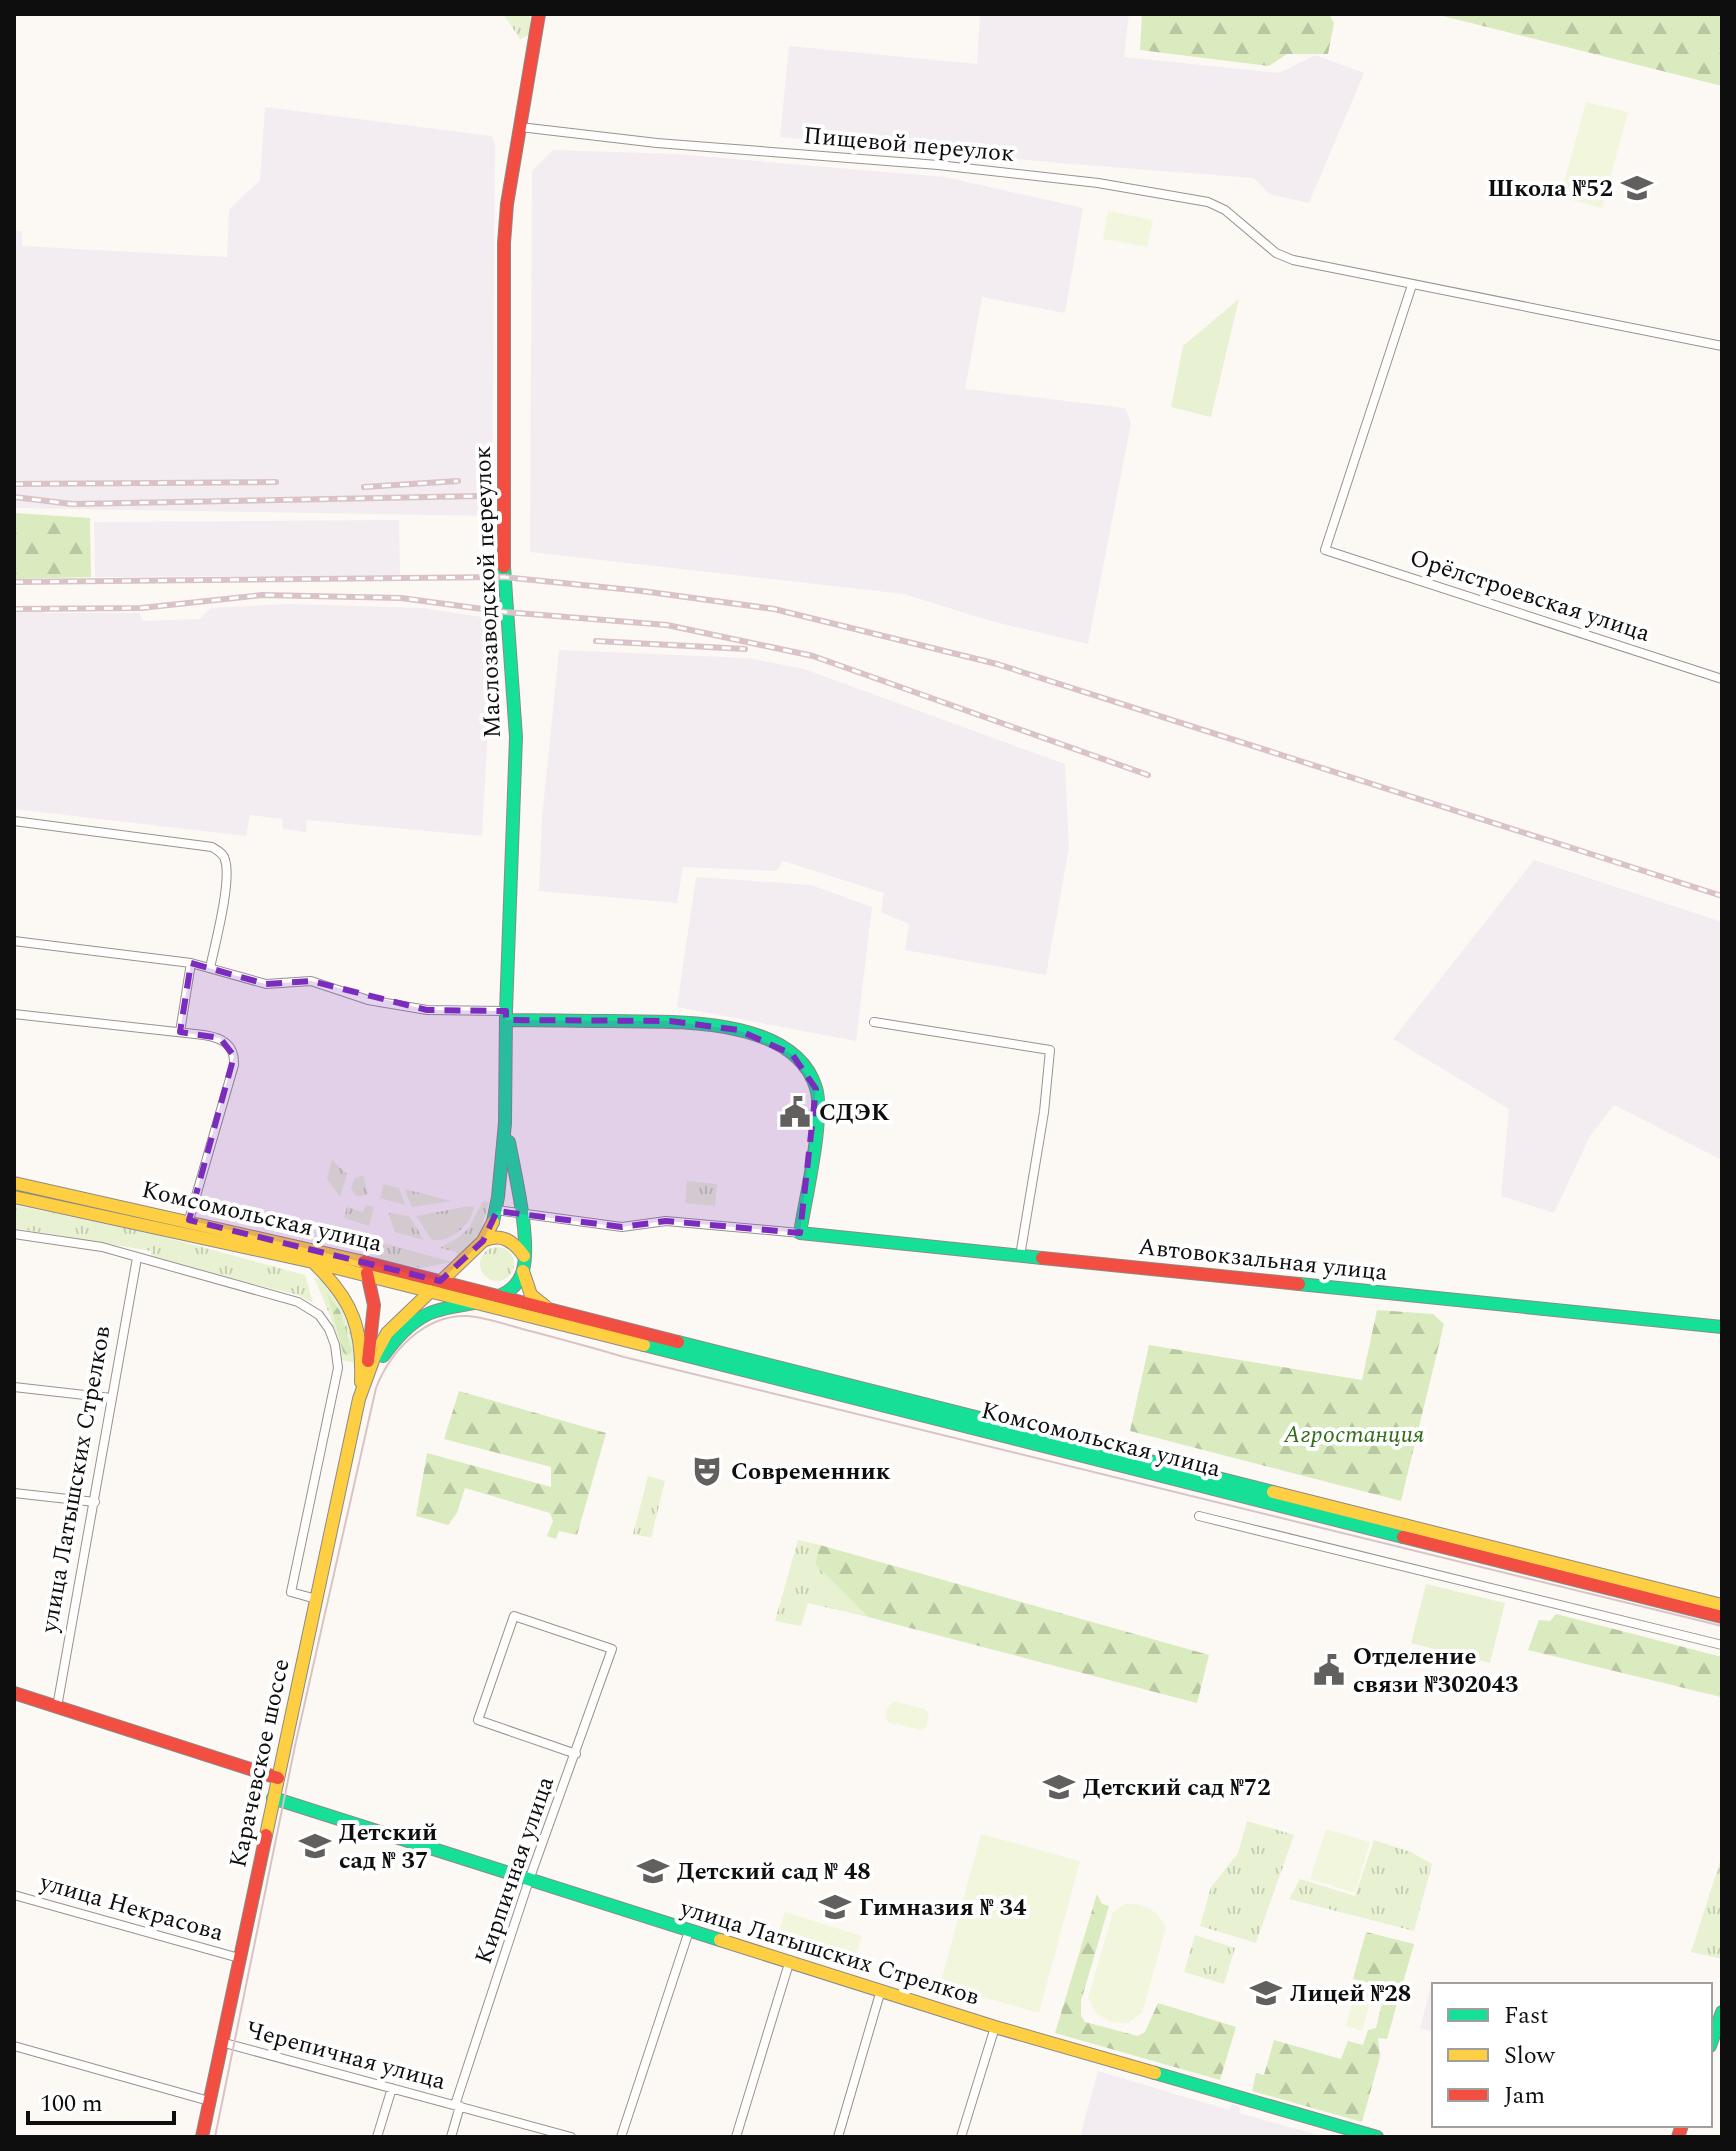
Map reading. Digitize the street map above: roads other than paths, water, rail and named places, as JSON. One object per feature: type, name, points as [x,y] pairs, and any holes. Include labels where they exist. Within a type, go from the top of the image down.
[{"type":"main road","name":"Маслозаводской переулок","points":[[483,1241],[496,1210],[505,1123],[516,737],[504,577],[504,243],[507,204],[539,14]]},
{"type":"main road","points":[[506,1016],[703,1024],[754,1034],[792,1054],[811,1077],[818,1103],[800,1233]]},
{"type":"main road","name":"Маслозаводской переулок","points":[[505,1123],[524,1256],[523,1271]]},
{"type":"main road","name":"Комсомольская улица","points":[[14,1183],[360,1261],[1722,1605]]},
{"type":"main road","name":"Комсомольская улица","points":[[14,1197],[313,1262],[1722,1617]]},
{"type":"main road","name":"Автовокзальная улица","points":[[800,1233],[1722,1327]]},
{"type":"main road","points":[[359,1399],[375,1355],[387,1333],[483,1241],[490,1237],[503,1237],[511,1240],[524,1256]]},
{"type":"main road","points":[[359,1399],[385,1354],[406,1330],[428,1314],[470,1302],[464,1287],[464,1273],[471,1254]]},
{"type":"main road","points":[[359,1399],[375,1320],[369,1277],[360,1261]]},
{"type":"main road","points":[[313,1262],[341,1289],[353,1309],[362,1352],[359,1399]]},
{"type":"main road","points":[[499,1296],[515,1285],[523,1271]]},
{"type":"main road","points":[[523,1271],[531,1295],[547,1308]]},
{"type":"main road","name":"Комсомольская улица","points":[[470,1302],[499,1296]]},
{"type":"main road","name":"Карачевское шоссе","points":[[202,2137],[359,1399]]},
{"type":"main road","points":[[14,1693],[278,1778]]},
{"type":"main road","name":"улица Латышских Стрелков","points":[[273,1798],[995,2027],[1377,2137]]},
{"type":"main road","points":[[1712,2040],[1722,2012]]},
{"type":"street","name":"Пищевой переулок","points":[[520,127],[657,143],[938,165],[1126,188],[1217,205],[1276,253],[1293,260],[1412,285]]},
{"type":"street","points":[[1412,285],[1722,346]]},
{"type":"street","name":"Орёлстроевская улица","points":[[1412,285],[1325,550],[1722,679]]},
{"type":"street","points":[[14,821],[212,847],[220,852],[225,859],[226,881],[210,968]]},
{"type":"street","points":[[14,941],[191,963],[266,984],[311,981],[368,1000],[427,1010],[506,1016]]},
{"type":"street","points":[[180,1032],[191,963]]},
{"type":"street","points":[[14,1014],[180,1032],[220,1038],[227,1042],[234,1056],[224,1103],[189,1220]]},
{"type":"street","points":[[874,1022],[1050,1050],[1044,1112],[1020,1256]]},
{"type":"street","name":"Автовокзальная улица","points":[[496,1210],[622,1227],[666,1221],[800,1233]]},
{"type":"street","points":[[14,1234],[102,1247],[298,1302],[319,1315],[335,1345],[338,1368],[291,1592],[317,1599]]},
{"type":"street","name":"улица Латышских Стрелков","points":[[57,1707],[137,1258]]},
{"type":"street","points":[[14,1387],[111,1398]]},
{"type":"street","points":[[14,1493],[95,1502]]},
{"type":"street","points":[[1199,1516],[1722,1645]]},
{"type":"street","name":"Кирпичная улица","points":[[458,2105],[529,1880],[576,1754],[612,1649],[514,1616],[478,1720],[576,1754]]},
{"type":"street","name":"улица Некрасова","points":[[14,1895],[239,1958]]},
{"type":"street","points":[[621,2137],[689,1931]]},
{"type":"street","points":[[736,2137],[790,1960]]},
{"type":"street","points":[[838,2137],[881,1990]]},
{"type":"street","points":[[961,2137],[995,2027]]},
{"type":"street","name":"Черепичная улица","points":[[221,2042],[458,2105],[547,2134],[571,2137]]},
{"type":"street","points":[[14,2046],[209,2101]]},
{"type":"street","points":[[377,2137],[392,2088]]},
{"type":"street","name":"Черепичная улица","points":[[451,2137],[458,2105]]},
{"type":"tram line","points":[[215,2137],[295,1746],[376,1388],[400,1349],[423,1328],[437,1321],[468,1316],[493,1321],[624,1357],[1722,1626]]},
{"type":"railway","points":[[364,487],[458,481]]},
{"type":"railway","points":[[14,484],[276,482]]},
{"type":"railway","points":[[14,497],[72,504],[479,496]]},
{"type":"railway","points":[[14,582],[504,577],[774,609],[997,664],[1722,896]]},
{"type":"railway","points":[[14,609],[141,608],[262,595],[401,598],[505,612],[667,625],[813,656],[1148,775]]},
{"type":"railway","points":[[596,641],[745,649]]},
{"type":"place","name":"Школа №52","points":[[1637,188]]},
{"type":"place","name":"СДЭК","points":[[795,1112]]},
{"type":"place","name":"Современник","points":[[707,1471]]},
{"type":"place","name":"Отделение связи №302043","points":[[1329,1670]]},
{"type":"place","name":"Детский сад №72","points":[[1059,1787]]},
{"type":"place","name":"Детский сад № 37","points":[[315,1846]]},
{"type":"place","name":"Детский сад № 48","points":[[653,1871]]},
{"type":"place","name":"Гимназия № 34","points":[[835,1907]]},
{"type":"place","name":"Лицей №28","points":[[1266,1993]]},
{"type":"park label","name":"Агростанция","points":[[1354,1434]]}]
